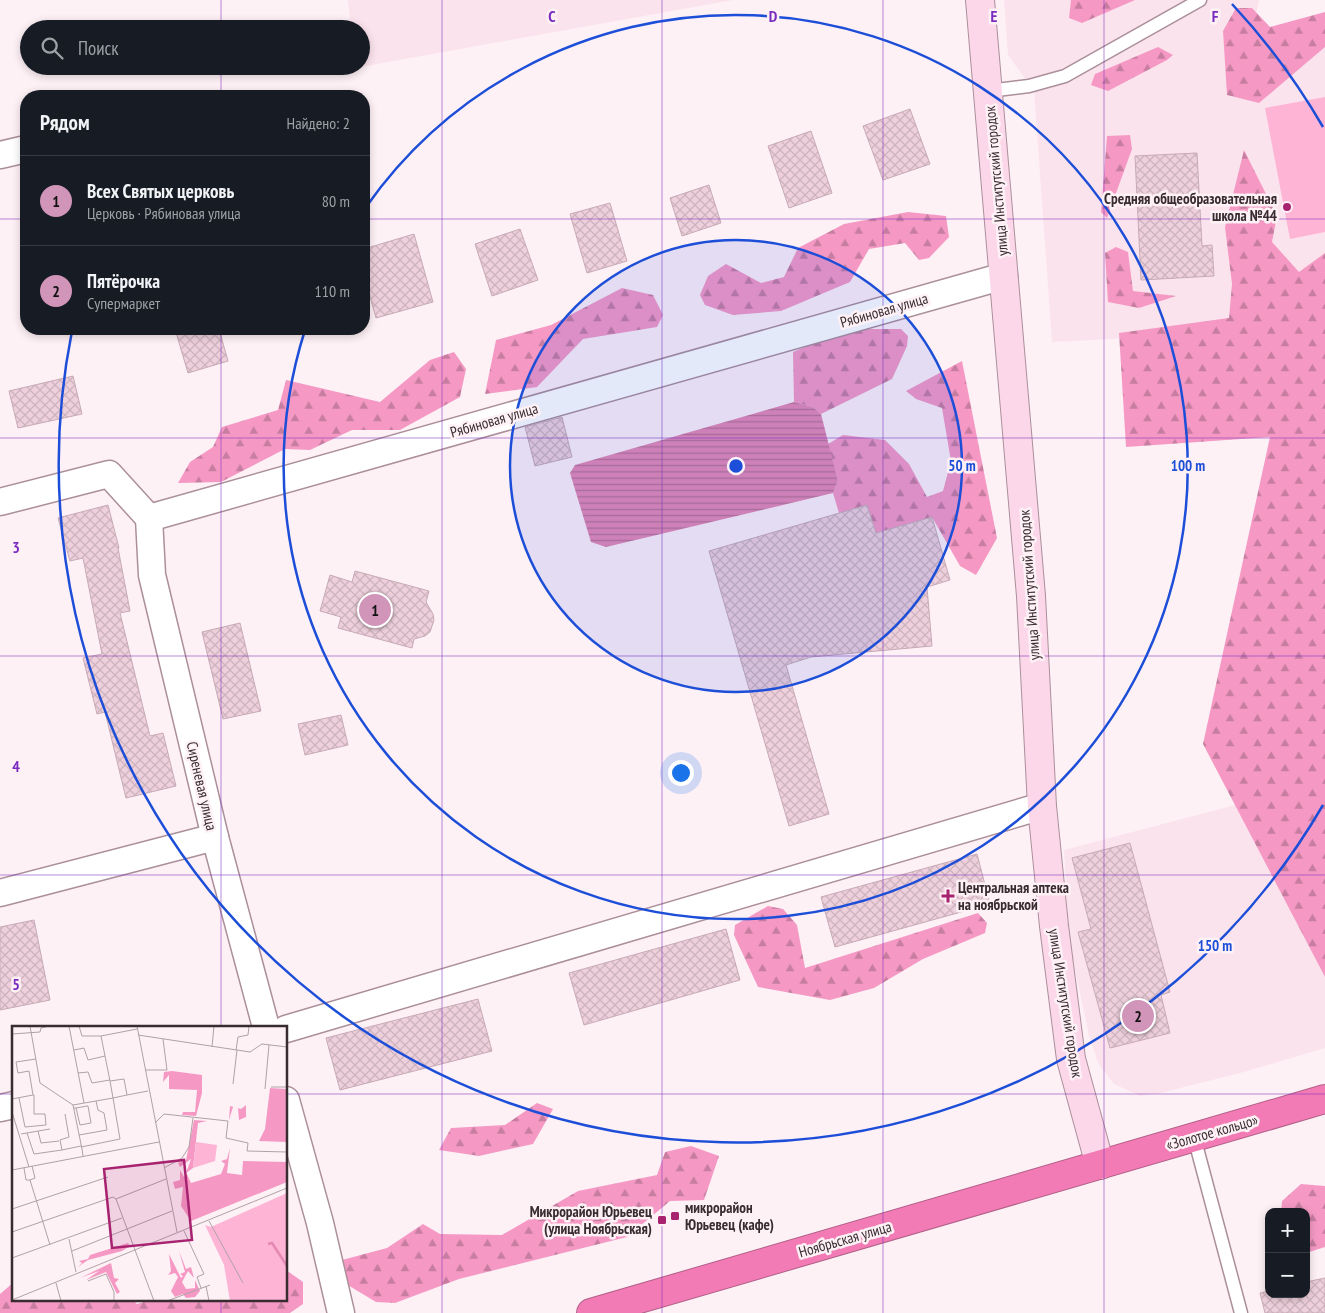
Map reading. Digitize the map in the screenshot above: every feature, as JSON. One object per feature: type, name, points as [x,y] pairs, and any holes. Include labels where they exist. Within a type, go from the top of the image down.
[{"type":"highway","name":"«Золотое кольцо»","points":[[1100,1165],[1325,1099]]},
{"type":"highway","name":"Ноябрьская улица","points":[[591,1313],[1100,1165]]},
{"type":"street","name":"улица Институтский городок","points":[[980,0],[1031,596],[1042,806],[1054,926],[1071,1059],[1100,1165]]},
{"type":"street","points":[[0,155],[20,150]]},
{"type":"street","name":"Рябиновая улица","points":[[149,518],[1004,276]]},
{"type":"street","points":[[0,502],[109,474],[149,518]]},
{"type":"street","name":"Сиреневая улица","points":[[0,893],[215,837],[152,575],[149,518]]},
{"type":"street","points":[[288,1028],[1042,806]]},
{"type":"street","points":[[215,837],[266,1026]]},
{"type":"street","points":[[288,1107],[320,1223],[342,1313]]},
{"type":"lane","points":[[988,91],[1029,86],[1066,76],[1200,0]]},
{"type":"lane","points":[[1194,1137],[1241,1313]]},
{"type":"shaded area","points":[[348,0],[733,0],[370,65],[370,20],[350,20]]},
{"type":"shaded area","points":[[1004,0],[1259,0],[1243,81],[1325,31],[1325,394],[1255,332],[1052,342],[1034,91],[1008,55]]},
{"type":"shaded area","points":[[1325,97],[1325,232],[1290,239],[1265,108]]},
{"type":"shaded area","points":[[794,402],[813,407],[821,414],[838,481],[833,493],[606,547],[591,542],[570,473],[575,465]]},
{"type":"shaded area","points":[[1235,805],[1325,977],[1325,1048],[1244,1072],[1161,1093],[1140,1096],[1114,1084],[1098,1063],[1089,1035],[1069,942],[1064,850]]},
{"type":"green space","points":[[1071,0],[1135,0],[1082,23],[1069,18]]},
{"type":"green space","points":[[1236,8],[1252,8],[1270,27],[1325,12],[1325,47],[1259,103],[1227,95],[1223,31]]},
{"type":"green space","points":[[1158,47],[1173,55],[1108,91],[1091,85],[1095,74]]},
{"type":"green space","points":[[1130,135],[1132,149],[1107,218],[1101,212],[1107,136]]},
{"type":"green space","points":[[1244,150],[1277,216],[1272,242],[1299,272],[1325,253],[1325,977],[1203,744],[1270,437],[1126,447],[1119,333],[1229,318],[1232,284],[1225,227]]},
{"type":"green space","points":[[908,212],[946,216],[949,237],[929,258],[919,260],[905,243],[869,249],[850,282],[781,311],[733,315],[705,305],[700,295],[708,276],[726,264],[761,283],[784,277],[798,248],[844,224]]},
{"type":"green space","points":[[1116,247],[1128,252],[1133,291],[1176,296],[1139,308],[1108,302],[1105,253]]},
{"type":"green space","points":[[622,288],[653,295],[663,315],[657,327],[583,339],[537,387],[485,394],[496,340],[551,325]]},
{"type":"green space","points":[[867,329],[901,329],[908,336],[907,346],[892,379],[821,414],[813,407],[794,402],[793,352],[836,334]]},
{"type":"green space","points":[[454,352],[466,369],[460,397],[400,430],[352,430],[310,450],[285,449],[221,482],[178,483],[190,462],[213,447],[222,427],[278,410],[286,380],[380,402],[430,360]]},
{"type":"green space","points":[[962,361],[997,538],[976,575],[960,566],[932,517],[876,533],[867,505],[839,513],[833,493],[838,481],[828,444],[843,435],[885,440],[909,464],[927,497],[943,491],[951,461],[942,408],[916,399],[906,391]]},
{"type":"green space","points":[[768,906],[783,909],[797,925],[805,968],[978,913],[987,923],[985,933],[923,959],[874,988],[830,1000],[758,987],[734,935],[735,925]]},
{"type":"green space","points":[[537,1103],[553,1109],[533,1144],[479,1156],[439,1150],[451,1128],[505,1125]]},
{"type":"green space","points":[[691,1146],[719,1156],[704,1200],[670,1201],[627,1237],[459,1279],[395,1303],[376,1302],[341,1281],[342,1260],[387,1248],[423,1224],[440,1234],[502,1235],[578,1191],[657,1175],[665,1152]]},
{"type":"green space","points":[[1301,1184],[1325,1186],[1325,1247],[1310,1252],[1310,1208],[1281,1208],[1282,1201]]},
{"type":"green space","points":[[288,1271],[303,1282],[303,1304],[290,1313],[0,1313],[0,1294],[12,1284],[12,1300],[133,1300],[137,1304],[150,1300],[288,1300]]},
{"type":"building","points":[[910,109],[930,164],[883,180],[863,126]]},
{"type":"building","points":[[811,131],[832,193],[789,208],[768,146]]},
{"type":"building","points":[[1197,153],[1202,246],[1212,245],[1214,276],[1141,280],[1135,156]]},
{"type":"building","points":[[709,185],[721,223],[682,236],[670,198]]},
{"type":"building","points":[[610,203],[627,261],[587,273],[570,214]]},
{"type":"building","points":[[520,229],[538,280],[492,296],[475,244]]},
{"type":"building","points":[[414,234],[433,302],[376,318],[370,296],[370,247]]},
{"type":"building","points":[[177,335],[221,335],[228,361],[188,373]]},
{"type":"building","points":[[73,376],[82,414],[18,428],[9,391]]},
{"type":"building","points":[[562,417],[572,457],[535,466],[525,427]]},
{"type":"building","points":[[108,505],[119,548],[130,611],[120,613],[150,736],[163,733],[176,786],[126,798],[105,712],[97,714],[83,658],[102,654],[83,558],[70,561],[58,518]]},
{"type":"building","points":[[867,505],[876,533],[932,517],[950,580],[927,587],[932,646],[811,657],[786,665],[829,814],[789,826],[709,551]]},
{"type":"building","points":[[355,571],[429,591],[426,602],[433,614],[434,620],[430,632],[425,636],[414,639],[412,648],[338,628],[341,617],[320,611],[330,575],[352,582]]},
{"type":"building","points":[[240,623],[261,711],[223,719],[202,632]]},
{"type":"building","points":[[341,715],[348,745],[305,755],[298,724]]},
{"type":"building","points":[[1130,843],[1170,992],[1161,995],[1170,1033],[1110,1048],[1078,932],[1091,929],[1072,858]]},
{"type":"building","points":[[977,854],[990,904],[835,947],[821,897]]},
{"type":"building","points":[[34,920],[50,1000],[0,1010],[0,927]]},
{"type":"building","points":[[726,929],[740,980],[584,1025],[569,973]]},
{"type":"building","points":[[478,999],[492,1051],[340,1090],[326,1038]]},
{"type":"building","points":[[1325,1278],[1325,1313],[1265,1313],[1260,1293],[1265,1292],[1265,1298],[1310,1298],[1310,1281]]},
{"type":"place","name":"Средняя общеобразовательная школа №44","points":[[1287,207]]},
{"type":"place","name":"Всех Святых церковь","points":[[375,610]]},
{"type":"place","name":"Центральная аптека на ноябрьской","points":[[948,896]]},
{"type":"place","name":"Пятёрочка","points":[[1138,1016]]},
{"type":"place","name":"микрорайон Юрьевец (кафе)","points":[[675,1216]]},
{"type":"place","name":"Микрорайон Юрьевец (улица Ноябрьская)","points":[[662,1220]]}]
